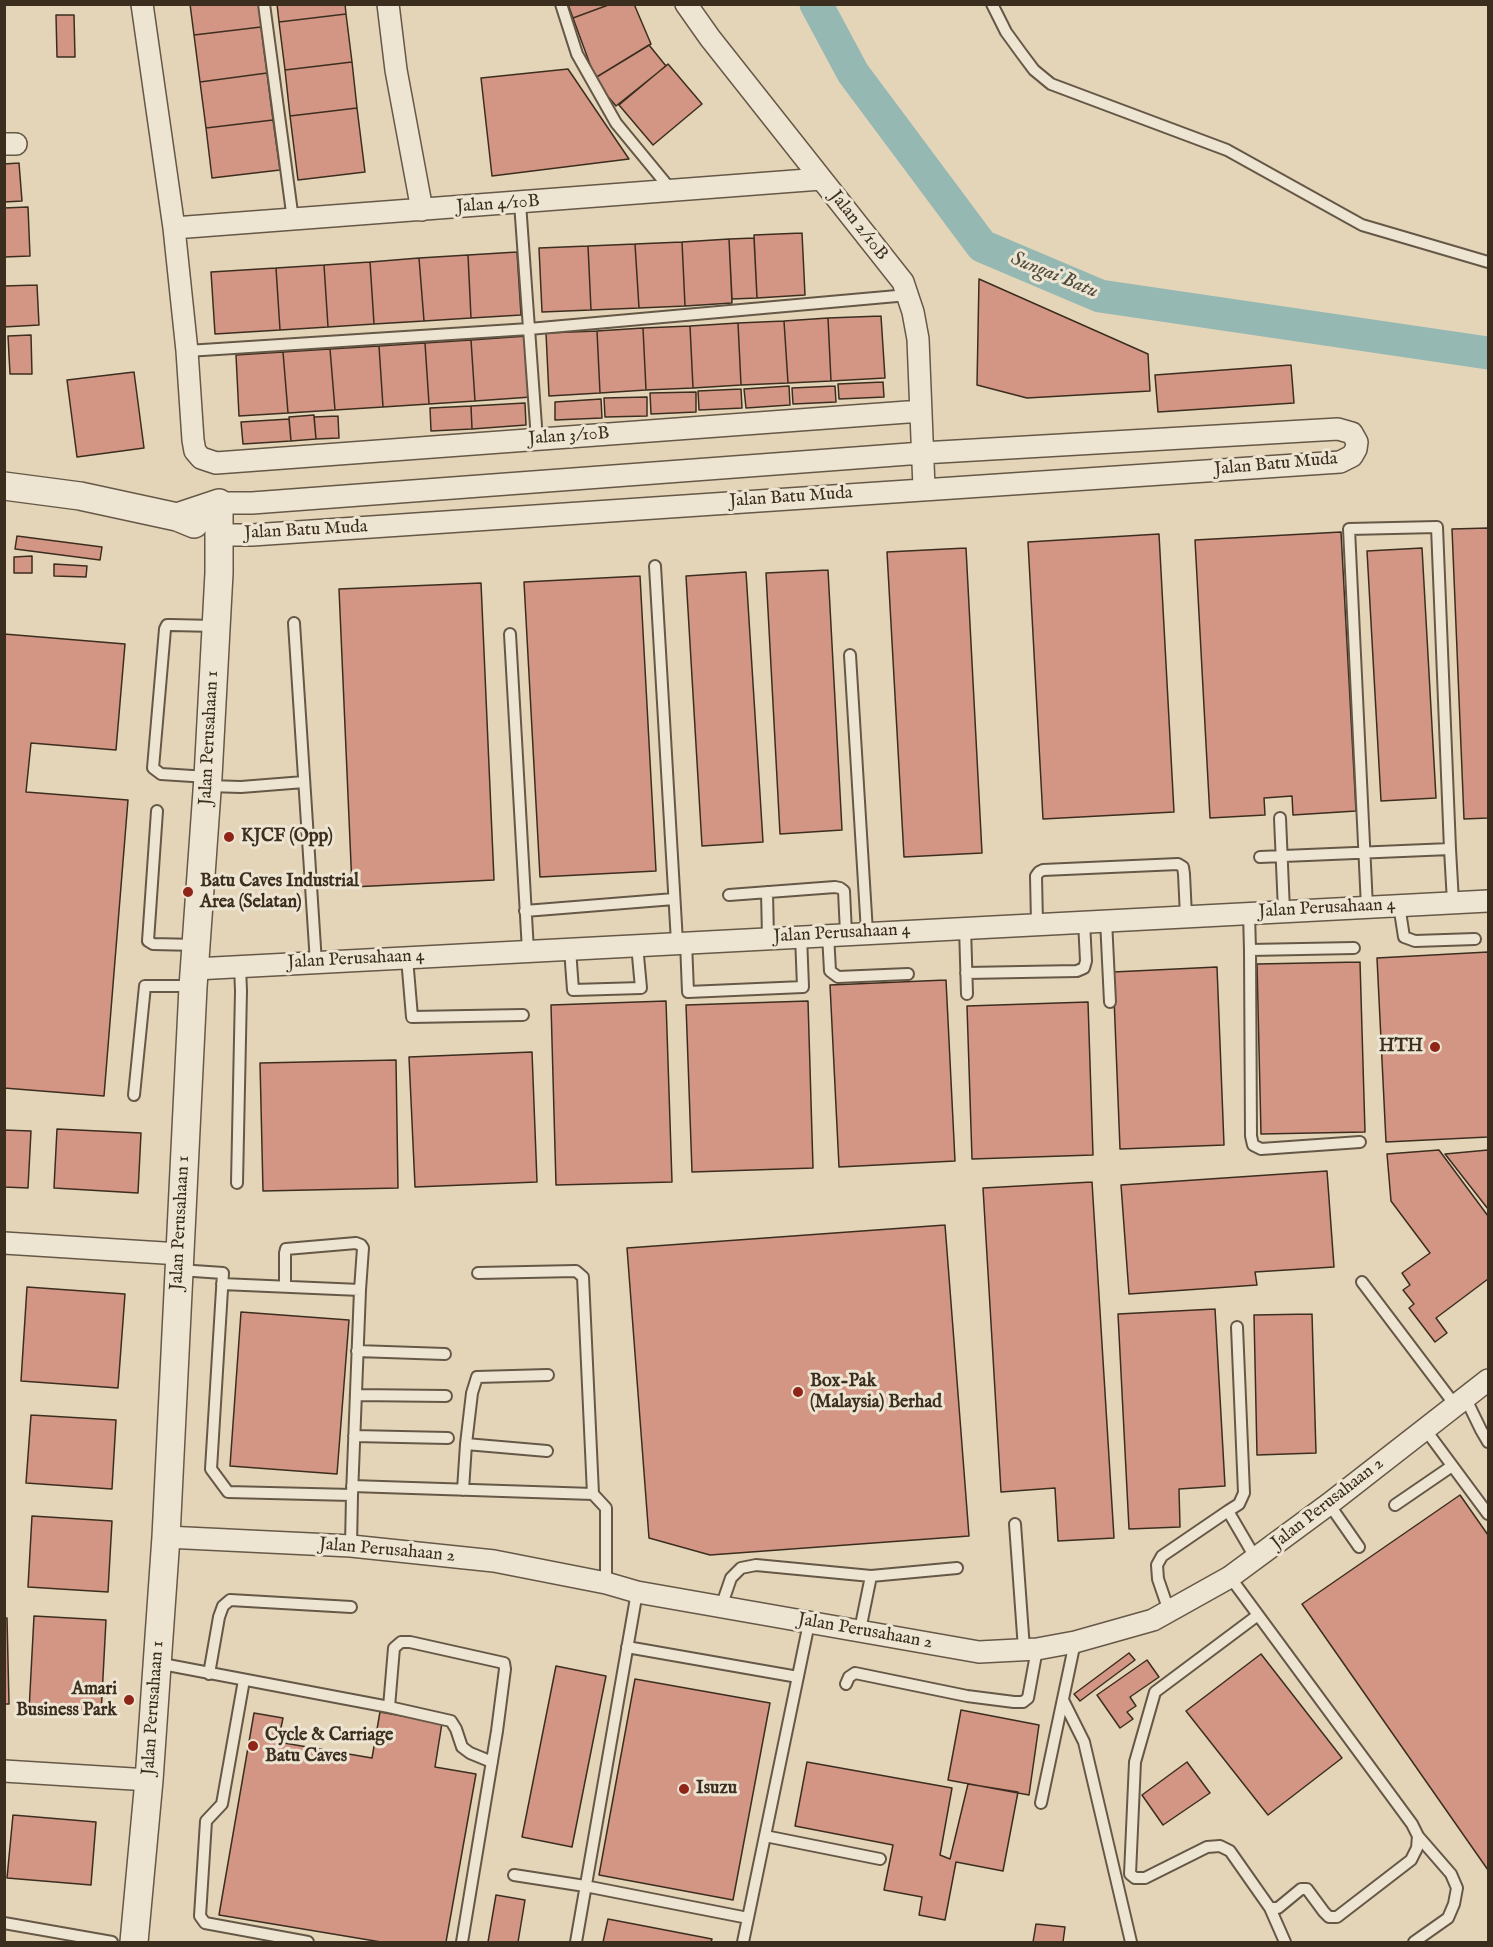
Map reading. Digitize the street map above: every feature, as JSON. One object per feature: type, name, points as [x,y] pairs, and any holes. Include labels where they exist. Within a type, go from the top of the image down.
[{"type":"street","points":[[142,4],[174,228],[187,351]]},
{"type":"street","points":[[388,4],[396,70],[422,210]]},
{"type":"street","name":"Jalan 2/10B","points":[[686,4],[710,38],[903,282],[918,339],[924,488]]},
{"type":"street","name":"Jalan 4/10B","points":[[174,228],[821,178]]},
{"type":"street","name":"Jalan 3/10B","points":[[187,351],[195,451],[201,458],[216,464],[921,411]]},
{"type":"street","name":"Jalan Batu Muda","points":[[219,503],[264,502],[922,453],[1338,429],[1352,433],[1357,442],[1352,456],[1340,462],[924,488],[252,535],[219,535]]},
{"type":"street","points":[[4,486],[80,496],[177,517],[219,535]]},
{"type":"street","points":[[177,517],[219,503]]},
{"type":"street","name":"Jalan Perusahaan 1","points":[[134,1942],[166,1537],[195,967],[216,627],[219,503]]},
{"type":"street","name":"Jalan Perusahaan 4","points":[[195,967],[316,963],[768,937],[1488,901]]},
{"type":"street","points":[[4,1243],[179,1262]]},
{"type":"street","name":"Jalan Perusahaan 2","points":[[166,1537],[351,1546],[494,1561],[606,1583],[637,1592],[979,1652],[1030,1649],[1075,1642],[1153,1620],[1230,1577],[1329,1504],[1488,1380]]},
{"type":"street","points":[[4,1771],[148,1780]]},
{"type":"lane","points":[[264,4],[293,220]]},
{"type":"lane","points":[[561,4],[577,54],[616,123],[673,191]]},
{"type":"lane","points":[[992,4],[1006,32],[1022,54],[1034,70],[1051,84],[1227,150],[1362,225],[1488,262]]},
{"type":"lane","points":[[520,203],[537,440]]},
{"type":"lane","points":[[187,351],[529,329],[908,295]]},
{"type":"lane","points":[[1367,907],[1348,529],[1437,527],[1453,902]]},
{"type":"lane","points":[[655,566],[674,899],[688,992],[802,987],[801,936]]},
{"type":"lane","points":[[294,623],[316,963]]},
{"type":"lane","points":[[216,627],[167,625],[165,629],[153,768],[161,774],[241,787],[304,782]]},
{"type":"lane","points":[[510,634],[528,951]]},
{"type":"lane","points":[[850,655],[847,933],[830,971],[838,977],[908,974]]},
{"type":"lane","points":[[157,811],[148,941],[195,967]]},
{"type":"lane","points":[[1280,818],[1284,911]]},
{"type":"lane","points":[[1260,856],[1450,849]]},
{"type":"lane","points":[[1037,924],[1036,876],[1043,870],[1178,864],[1183,867],[1186,916]]},
{"type":"lane","points":[[729,895],[840,888],[844,891],[847,933]]},
{"type":"lane","points":[[767,892],[768,937]]},
{"type":"lane","points":[[525,911],[674,899]]},
{"type":"lane","points":[[1399,905],[1404,937],[1415,941],[1475,939]]},
{"type":"lane","points":[[1249,913],[1251,1136],[1253,1146],[1261,1149],[1360,1142]]},
{"type":"lane","points":[[1106,920],[1110,1002]]},
{"type":"lane","points":[[966,973],[1077,971],[1084,968],[1086,961],[1084,921]]},
{"type":"lane","points":[[965,927],[967,994]]},
{"type":"lane","points":[[570,949],[573,990],[640,988],[637,945]]},
{"type":"lane","points":[[1250,950],[1354,948]]},
{"type":"lane","points":[[407,958],[412,1017],[524,1015]]},
{"type":"lane","points":[[237,1183],[240,966]]},
{"type":"lane","points":[[134,1095],[145,986],[195,967]]},
{"type":"lane","points":[[285,1286],[286,1249],[356,1243],[363,1248],[357,1351],[351,1546]]},
{"type":"lane","points":[[179,1262],[223,1273],[212,1469],[228,1492],[464,1490],[593,1494]]},
{"type":"lane","points":[[478,1273],[576,1271],[583,1277],[593,1494],[606,1508],[606,1583]]},
{"type":"lane","points":[[1362,1282],[1460,1401],[1488,1442]]},
{"type":"lane","points":[[222,1284],[360,1290]]},
{"type":"lane","points":[[1169,1611],[1158,1579],[1157,1565],[1162,1556],[1239,1504],[1244,1493],[1237,1327]]},
{"type":"lane","points":[[357,1351],[445,1354]]},
{"type":"lane","points":[[464,1490],[466,1444],[472,1393],[477,1377],[548,1375]]},
{"type":"lane","points":[[356,1395],[446,1396]]},
{"type":"lane","points":[[1425,1429],[1488,1514]]},
{"type":"lane","points":[[354,1436],[448,1438]]},
{"type":"lane","points":[[466,1444],[547,1451]]},
{"type":"lane","points":[[1395,1505],[1452,1466]]},
{"type":"lane","points":[[1329,1504],[1359,1547]]},
{"type":"lane","points":[[1228,1511],[1256,1558]]},
{"type":"lane","points":[[846,1684],[849,1677],[855,1673],[967,1696],[1014,1702],[1023,1702],[1028,1698],[1030,1649],[1015,1524]]},
{"type":"lane","points":[[721,1607],[731,1578],[741,1568],[756,1565],[871,1576],[957,1568]]},
{"type":"lane","points":[[860,1630],[871,1576]]},
{"type":"lane","points":[[1230,1577],[1412,1824],[1418,1836],[1451,1874],[1457,1888],[1448,1918],[1414,1942]]},
{"type":"lane","points":[[576,1942],[637,1592]]},
{"type":"lane","points":[[208,1674],[219,1617],[223,1606],[230,1600],[351,1607]]},
{"type":"lane","points":[[1258,1615],[1155,1692],[1135,1762],[1130,1874],[1135,1878],[1144,1878],[1207,1847],[1220,1846],[1230,1851],[1270,1908],[1285,1942]]},
{"type":"lane","points":[[743,1942],[809,1623]]},
{"type":"lane","points":[[389,1707],[394,1648],[402,1642],[504,1663],[492,1762],[462,1942]]},
{"type":"lane","points":[[1041,1803],[1075,1642]]},
{"type":"lane","points":[[627,1647],[798,1677]]},
{"type":"lane","points":[[157,1663],[389,1707],[451,1722],[462,1747],[470,1754],[492,1762]]},
{"type":"lane","points":[[244,1680],[222,1804],[206,1821],[200,1916],[205,1923],[308,1942]]},
{"type":"lane","points":[[1063,1700],[1084,1742],[1131,1942]]},
{"type":"lane","points":[[765,1836],[880,1860]]},
{"type":"lane","points":[[1270,1908],[1278,1908],[1302,1889],[1307,1889],[1323,1912],[1329,1917],[1337,1917],[1411,1860],[1417,1848],[1418,1836]]},
{"type":"lane","points":[[514,1875],[585,1886],[748,1918]]},
{"type":"lane","points":[[4,1923],[112,1942]]},
{"type":"building","points":[[190,4],[259,4],[261,27],[194,35]]},
{"type":"building","points":[[277,4],[345,4],[346,14],[279,22]]},
{"type":"building","points":[[568,4],[611,4],[573,18]]},
{"type":"building","points":[[611,4],[634,4],[651,44],[595,78],[573,18]]},
{"type":"building","points":[[346,14],[352,62],[285,70],[279,22]]},
{"type":"building","points":[[56,15],[74,15],[75,57],[57,57]]},
{"type":"building","points":[[261,27],[267,73],[200,82],[194,35]]},
{"type":"building","points":[[649,45],[666,66],[616,106],[595,78]]},
{"type":"building","points":[[352,62],[357,108],[290,116],[285,70]]},
{"type":"building","points":[[668,64],[702,104],[653,145],[619,105]]},
{"type":"building","points":[[568,69],[629,159],[492,176],[481,78]]},
{"type":"building","points":[[267,73],[273,120],[206,128],[200,82]]},
{"type":"building","points":[[357,108],[365,172],[298,180],[290,116]]},
{"type":"building","points":[[273,120],[280,170],[212,178],[206,128]]},
{"type":"building","points":[[19,163],[22,201],[4,202],[4,164]]},
{"type":"building","points":[[28,207],[30,256],[4,257],[4,208]]},
{"type":"building","points":[[802,233],[805,295],[757,298],[754,235]]},
{"type":"building","points":[[754,238],[757,298],[732,299],[729,239]]},
{"type":"building","points":[[729,239],[732,303],[685,306],[682,242]]},
{"type":"building","points":[[682,242],[685,306],[639,308],[635,244]]},
{"type":"building","points":[[635,244],[639,308],[591,310],[588,246]]},
{"type":"building","points":[[588,246],[591,310],[542,312],[539,248]]},
{"type":"building","points":[[517,252],[521,315],[471,318],[468,255]]},
{"type":"building","points":[[468,255],[471,318],[424,321],[419,258]]},
{"type":"building","points":[[419,258],[424,321],[374,324],[370,262]]},
{"type":"building","points":[[370,262],[374,324],[328,327],[324,265]]},
{"type":"building","points":[[324,265],[328,327],[280,330],[276,268]]},
{"type":"building","points":[[276,268],[280,330],[215,334],[211,272]]},
{"type":"building","points":[[979,279],[1148,354],[1150,391],[1027,398],[977,385]]},
{"type":"building","points":[[37,285],[39,325],[4,327],[4,286]]},
{"type":"building","points":[[881,316],[885,378],[831,381],[828,318]]},
{"type":"building","points":[[828,318],[831,381],[788,383],[784,321]]},
{"type":"building","points":[[784,321],[788,383],[741,385],[738,323]]},
{"type":"building","points":[[738,323],[741,385],[693,388],[690,326]]},
{"type":"building","points":[[690,326],[693,388],[646,390],[643,328]]},
{"type":"building","points":[[643,328],[646,390],[600,393],[597,331]]},
{"type":"building","points":[[597,331],[600,393],[549,396],[546,333]]},
{"type":"building","points":[[31,335],[32,374],[10,374],[8,336]]},
{"type":"building","points":[[527,336],[531,397],[475,401],[471,340]]},
{"type":"building","points":[[471,340],[475,401],[429,404],[425,343]]},
{"type":"building","points":[[425,343],[429,404],[383,407],[379,346]]},
{"type":"building","points":[[379,346],[383,407],[335,410],[330,349]]},
{"type":"building","points":[[330,349],[335,410],[288,413],[283,352]]},
{"type":"building","points":[[283,352],[288,413],[239,416],[236,355]]},
{"type":"building","points":[[1291,365],[1294,403],[1158,412],[1155,375]]},
{"type":"building","points":[[134,372],[144,448],[77,457],[67,380]]},
{"type":"building","points":[[883,382],[884,397],[839,399],[838,384]]},
{"type":"building","points":[[789,386],[790,405],[746,408],[744,389]]},
{"type":"building","points":[[835,386],[836,402],[793,404],[792,388]]},
{"type":"building","points":[[741,389],[742,408],[699,410],[698,391]]},
{"type":"building","points":[[696,392],[696,412],[651,414],[650,393]]},
{"type":"building","points":[[647,397],[647,416],[605,417],[604,398]]},
{"type":"building","points":[[601,399],[602,418],[555,420],[555,402]]},
{"type":"building","points":[[525,403],[526,425],[472,429],[471,406]]},
{"type":"building","points":[[471,406],[472,429],[431,431],[430,408]]},
{"type":"building","points":[[314,415],[316,439],[291,441],[289,417]]},
{"type":"building","points":[[338,416],[339,438],[316,439],[314,417]]},
{"type":"building","points":[[289,419],[291,441],[243,444],[241,422]]},
{"type":"building","points":[[1488,528],[1488,818],[1464,819],[1452,529]]},
{"type":"building","points":[[1341,532],[1356,811],[1293,815],[1292,796],[1264,798],[1265,815],[1210,818],[1195,540]]},
{"type":"building","points":[[1159,534],[1174,812],[1043,819],[1028,542]]},
{"type":"building","points":[[17,536],[102,547],[100,560],[15,549]]},
{"type":"building","points":[[966,548],[982,853],[904,857],[887,552]]},
{"type":"building","points":[[1422,548],[1436,798],[1381,801],[1367,551]]},
{"type":"building","points":[[32,556],[32,573],[14,573],[14,557]]},
{"type":"building","points":[[54,564],[87,566],[86,577],[54,576]]},
{"type":"building","points":[[828,570],[842,830],[780,834],[766,573]]},
{"type":"building","points":[[746,572],[763,842],[702,846],[686,576]]},
{"type":"building","points":[[640,576],[656,871],[540,877],[524,582]]},
{"type":"building","points":[[481,583],[494,880],[352,887],[339,589]]},
{"type":"building","points":[[4,634],[125,644],[116,750],[31,743],[26,792],[128,800],[104,1096],[4,1088]]},
{"type":"building","name":"HTH","points":[[1488,952],[1488,1137],[1386,1142],[1377,958]]},
{"type":"building","points":[[1360,962],[1365,1132],[1261,1134],[1257,964]]},
{"type":"building","points":[[1217,967],[1224,1145],[1120,1149],[1113,972]]},
{"type":"building","points":[[946,980],[955,1161],[839,1167],[830,985]]},
{"type":"building","points":[[666,1001],[672,1182],[556,1185],[551,1005]]},
{"type":"building","points":[[808,1001],[813,1168],[692,1172],[686,1005]]},
{"type":"building","points":[[1088,1002],[1093,1155],[972,1159],[967,1006]]},
{"type":"building","points":[[532,1052],[537,1182],[415,1187],[409,1057]]},
{"type":"building","points":[[396,1060],[398,1188],[263,1191],[260,1063]]},
{"type":"building","points":[[57,1129],[141,1133],[138,1193],[54,1188]]},
{"type":"building","points":[[4,1130],[31,1131],[28,1188],[4,1187]]},
{"type":"building","points":[[1439,1150],[1488,1216],[1488,1279],[1436,1318],[1447,1333],[1435,1342],[1409,1308],[1414,1304],[1403,1290],[1410,1285],[1402,1273],[1430,1253],[1391,1201],[1387,1154]]},
{"type":"building","points":[[1488,1150],[1488,1209],[1445,1154]]},
{"type":"building","points":[[1327,1171],[1334,1267],[1255,1272],[1257,1285],[1129,1294],[1121,1185]]},
{"type":"building","points":[[1092,1182],[1114,1538],[1058,1541],[1055,1488],[1001,1492],[983,1188]]},
{"type":"building","name":"Box-Pak (Malaysia) Berhad","points":[[945,1225],[969,1536],[710,1555],[649,1538],[627,1248]]},
{"type":"building","points":[[27,1287],[125,1294],[118,1388],[21,1381]]},
{"type":"building","points":[[1215,1309],[1225,1486],[1179,1489],[1180,1527],[1129,1529],[1118,1314]]},
{"type":"building","points":[[241,1312],[349,1320],[337,1474],[230,1466]]},
{"type":"building","points":[[1312,1314],[1316,1453],[1257,1455],[1254,1315]]},
{"type":"building","points":[[31,1415],[116,1420],[112,1489],[26,1483]]},
{"type":"building","points":[[1460,1495],[1488,1535],[1488,1870],[1302,1604]]},
{"type":"building","points":[[32,1516],[112,1521],[108,1592],[28,1587]]},
{"type":"building","points":[[34,1616],[106,1620],[101,1715],[29,1711]]},
{"type":"building","points":[[4,1618],[7,1618],[9,1704],[4,1704]]},
{"type":"building","points":[[1129,1653],[1135,1660],[1080,1701],[1074,1694]]},
{"type":"building","points":[[1261,1654],[1342,1758],[1268,1815],[1186,1711]]},
{"type":"building","points":[[1147,1660],[1159,1677],[1130,1697],[1136,1706],[1127,1712],[1133,1719],[1120,1728],[1097,1695]]},
{"type":"building","points":[[556,1666],[606,1676],[572,1847],[522,1837]]},
{"type":"building","name":"Isuzu","points":[[635,1679],[770,1703],[733,1900],[599,1875]]},
{"type":"building","points":[[961,1710],[1039,1725],[1029,1795],[948,1780]]},
{"type":"building","points":[[380,1712],[442,1723],[435,1767],[476,1774],[446,1942],[381,1942],[219,1915],[254,1713],[283,1718],[278,1742],[372,1758]]},
{"type":"building","points":[[807,1762],[952,1788],[940,1855],[950,1859],[968,1784],[1018,1792],[1003,1871],[956,1862],[945,1920],[919,1915],[922,1897],[884,1890],[893,1845],[795,1826]]},
{"type":"building","points":[[1187,1762],[1210,1793],[1163,1825],[1142,1795]]},
{"type":"building","points":[[13,1815],[96,1822],[91,1885],[7,1878]]},
{"type":"building","points":[[496,1895],[525,1900],[518,1942],[488,1942]]},
{"type":"building","points":[[608,1919],[712,1939],[711,1942],[603,1942]]},
{"type":"building","points":[[1036,1924],[1065,1927],[1063,1942],[1033,1942]]},
{"type":"waterway","name":"Sungai Batu","points":[[816,4],[853,73],[982,246],[1100,296],[1488,353]]},
{"type":"place","name":"KJCF (Opp)","points":[[229,837]]},
{"type":"place","name":"Batu Caves Industrial Area (Selatan)","points":[[188,892]]},
{"type":"place","name":"HTH","points":[[1435,1047]]},
{"type":"place","name":"Box-Pak (Malaysia) Berhad","points":[[798,1392]]},
{"type":"place","name":"Amari Business Park","points":[[129,1700]]},
{"type":"place","name":"Cycle & Carriage Batu Caves","points":[[253,1746]]},
{"type":"place","name":"Isuzu","points":[[684,1789]]}]
